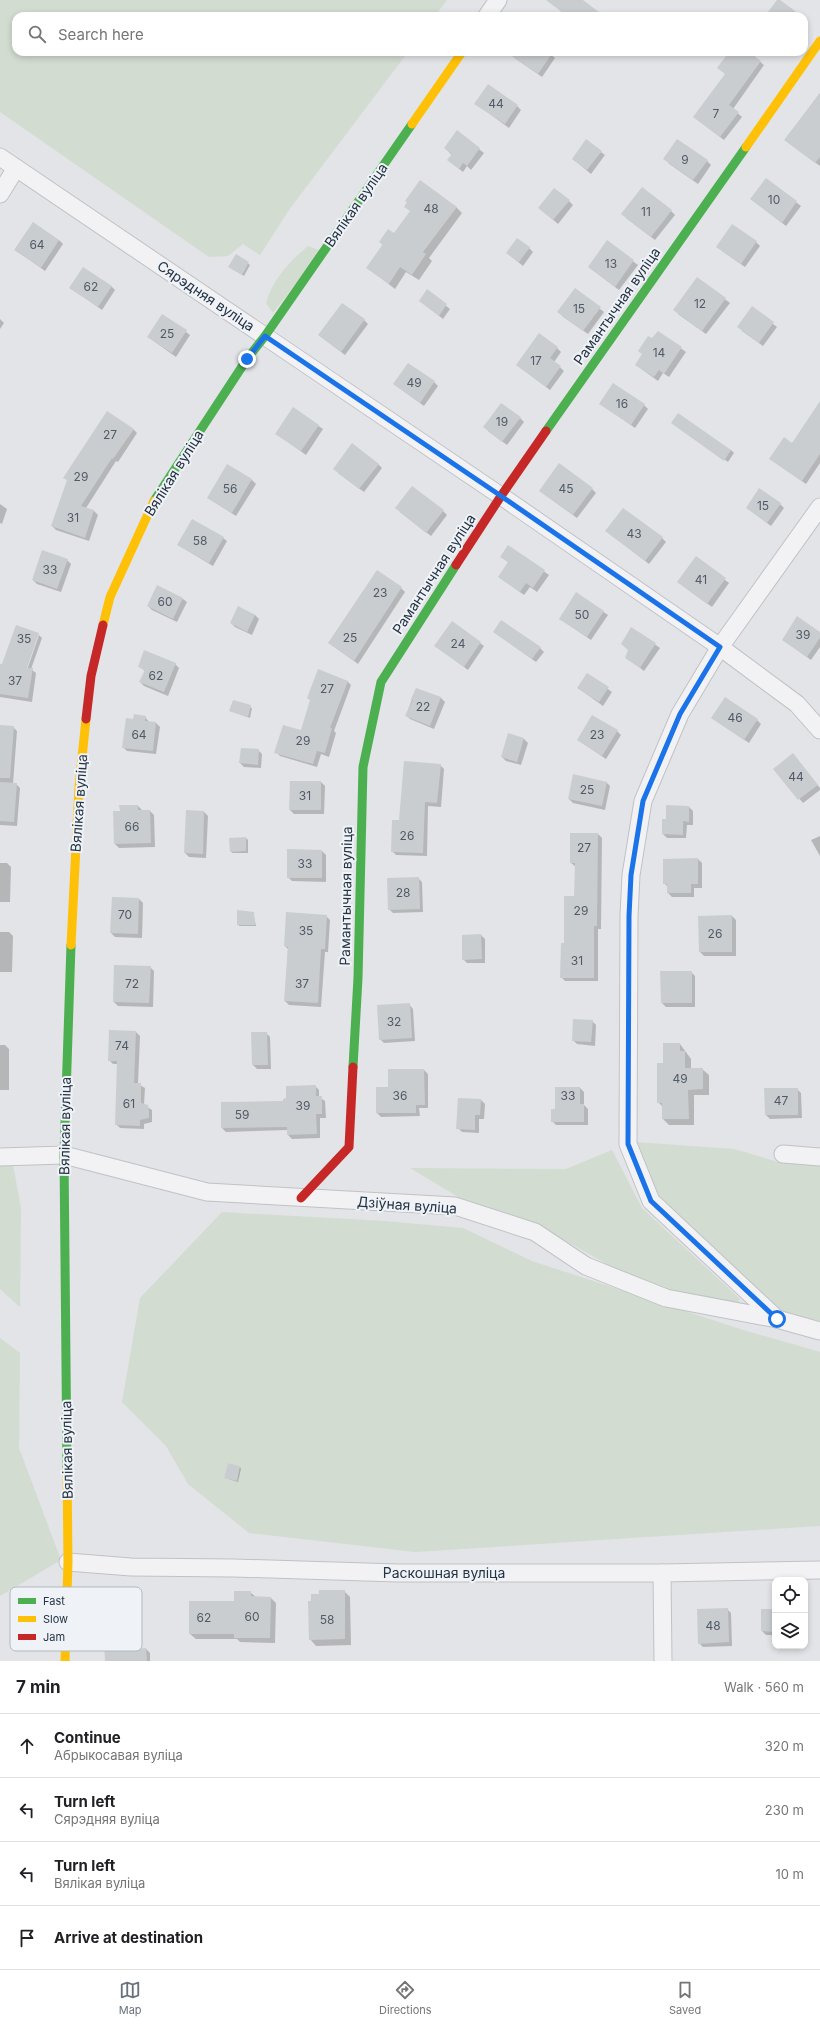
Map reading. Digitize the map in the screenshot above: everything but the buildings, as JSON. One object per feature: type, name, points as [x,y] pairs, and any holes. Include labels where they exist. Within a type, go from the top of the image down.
[{"type":"street","points":[[490,12],[498,0]]},
{"type":"street","name":"Рамантычная вуліца","points":[[300,1198],[349,1147],[358,978],[363,767],[381,682],[501,496],[820,41]]},
{"type":"street","name":"Вялікая вуліца","points":[[67,1587],[64,1155],[68,992],[79,787],[91,676],[110,597],[153,502],[247,359],[265,336],[459,56]]},
{"type":"street","name":"Сярэдняя вуліца","points":[[0,157],[501,496],[720,647],[797,704],[820,730]]},
{"type":"street","points":[[0,194],[16,168]]},
{"type":"street","points":[[777,1319],[651,1201],[628,1144],[629,916],[631,875],[643,801],[680,714],[720,647],[820,507]]},
{"type":"street","points":[[784,1154],[820,1157]]},
{"type":"street","name":"Дзіўная вуліца","points":[[0,1157],[64,1155],[207,1192],[456,1206],[535,1232],[586,1266],[666,1298],[777,1319],[820,1331]]},
{"type":"street","name":"Раскошная вуліца","points":[[68,1562],[131,1567],[234,1568],[398,1574],[662,1573],[820,1570]]},
{"type":"street","points":[[662,1573],[663,1661]]},
{"type":"street","name":"Вялікая вуліца","points":[[64,1651],[64,1661]]},
{"type":"shaded area","points":[[0,0],[447,0],[438,12],[12,12],[12,56],[405,56],[289,210],[260,255],[243,244],[228,256],[209,257],[0,112]]},
{"type":"shaded area","points":[[308,246],[321,251],[273,313],[266,303],[273,286],[294,258]]},
{"type":"shaded area","points":[[635,1142],[734,1149],[778,1162],[820,1165],[820,1322],[779,1312],[655,1194]]},
{"type":"shaded area","points":[[612,1150],[642,1208],[740,1299],[737,1303],[681,1295],[619,1271],[543,1228],[460,1198],[410,1168],[566,1169]]},
{"type":"shaded area","points":[[13,1165],[21,1208],[20,1307],[0,1289],[0,1166]]},
{"type":"shaded area","points":[[222,1212],[385,1221],[463,1228],[532,1261],[740,1329],[820,1352],[820,1526],[415,1552],[249,1533],[188,1484],[166,1446],[122,1402],[140,1298]],"holes":[[[228,1463],[240,1466],[236,1481],[224,1478]]]},
{"type":"shaded area","points":[[0,1338],[20,1353],[19,1448],[61,1560],[15,1587],[10,1587],[10,1590],[0,1596]]},
{"type":"traffic: fast","points":[[154,501],[247,359],[265,336],[412,124]]},
{"type":"traffic: fast","points":[[546,431],[746,147]]},
{"type":"traffic: fast","points":[[353,1067],[358,978],[363,767],[381,682],[456,565]]},
{"type":"traffic: fast","points":[[67,1469],[64,1155],[71,945]]},
{"type":"traffic: slow","points":[[746,147],[820,41]]},
{"type":"traffic: slow","points":[[412,124],[459,56]]},
{"type":"traffic: slow","points":[[103,625],[110,597],[154,501]]},
{"type":"traffic: slow","points":[[71,945],[79,787],[86,719]]},
{"type":"traffic: slow","points":[[67,1469],[67,1587]]},
{"type":"traffic: slow","points":[[65,1651],[65,1661]]},
{"type":"traffic: jam","points":[[456,565],[546,431]]},
{"type":"traffic: jam","points":[[86,719],[91,676],[103,625]]},
{"type":"traffic: jam","points":[[301,1198],[349,1147],[353,1067]]},
{"type":"route","points":[[247,359],[265,336],[720,647],[680,714],[643,801],[631,875],[629,916],[628,1144],[651,1201],[777,1319]]}]
